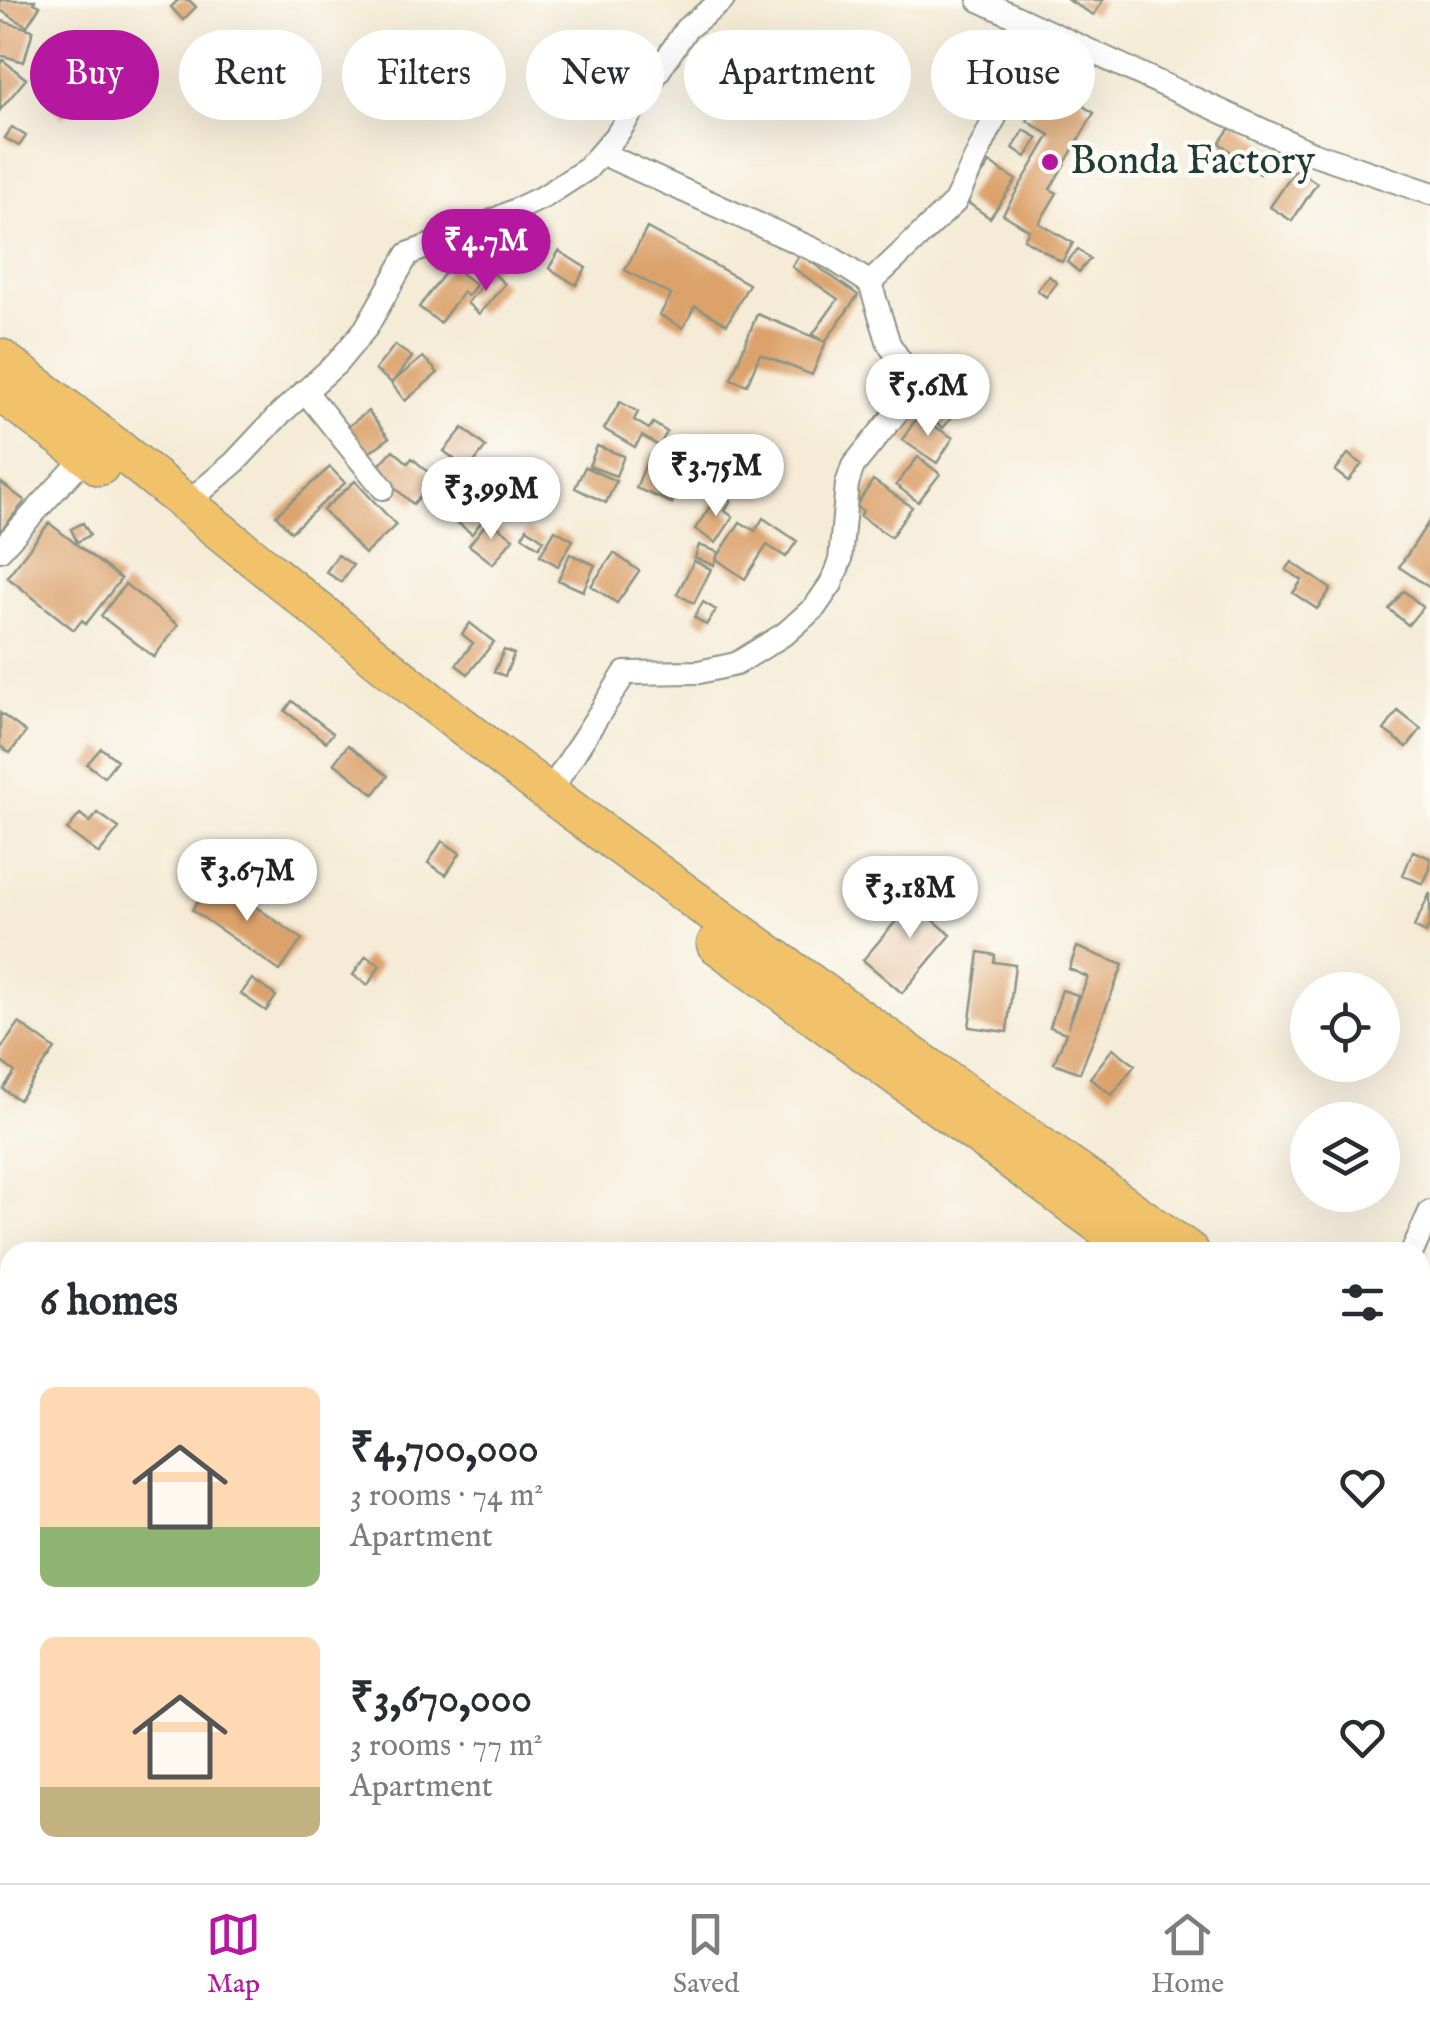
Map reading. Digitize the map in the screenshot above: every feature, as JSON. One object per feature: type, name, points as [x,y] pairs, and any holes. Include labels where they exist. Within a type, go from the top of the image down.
[{"type":"highway","points":[[0,358],[101,434],[318,612],[550,793],[1176,1242]]},
{"type":"highway","points":[[0,392],[87,456],[558,828],[1124,1242]]},
{"type":"street","points":[[186,504],[337,363],[366,328],[408,254],[484,225],[545,196],[588,169],[618,133],[686,29],[723,0]]},
{"type":"street","points":[[979,0],[1312,153],[1430,193]]},
{"type":"street","points":[[870,283],[955,202],[1037,28]]},
{"type":"street","points":[[550,793],[625,673],[699,672],[736,664],[786,633],[814,607],[831,584],[840,561],[847,484],[853,466],[901,408],[909,387],[909,374],[889,344],[870,283],[830,257],[601,153]]},
{"type":"street","points":[[305,392],[383,488]]},
{"type":"street","points":[[0,550],[87,456]]},
{"type":"street","points":[[1416,1242],[1430,1212]]},
{"type":"building","points":[[0,0],[35,0],[40,6],[27,26],[0,10]]},
{"type":"building","points":[[178,0],[189,0],[196,7],[183,20],[171,7]]},
{"type":"building","points":[[1068,0],[1103,0],[1094,15]]},
{"type":"building","points":[[2,21],[33,30],[24,62],[0,55]]},
{"type":"building","points":[[3,60],[26,79],[0,110],[0,64]]},
{"type":"building","name":"Bonda Factory","points":[[1090,120],[1050,189],[1057,193],[1039,223],[1073,243],[1062,262],[1024,239],[1029,230],[1003,214],[1050,135],[1027,121]]},
{"type":"building","points":[[1235,121],[1277,152],[1260,174],[1219,143]]},
{"type":"building","points":[[12,127],[26,136],[19,146],[5,138]]},
{"type":"building","points":[[1024,130],[1038,138],[1026,157],[1013,148]]},
{"type":"building","points":[[990,163],[1016,180],[990,218],[964,200]]},
{"type":"building","points":[[1296,169],[1317,183],[1292,221],[1270,207]]},
{"type":"building","points":[[647,228],[749,284],[727,324],[695,306],[683,328],[660,315],[671,295],[625,270]]},
{"type":"building","points":[[482,247],[497,266],[481,279],[466,260]]},
{"type":"building","points":[[1078,249],[1090,259],[1079,272],[1067,262]]},
{"type":"building","points":[[559,251],[586,268],[576,285],[549,268]]},
{"type":"building","points":[[800,254],[858,295],[825,342],[813,334],[838,299],[792,267]]},
{"type":"building","points":[[451,265],[476,285],[468,296],[463,292],[440,323],[419,307]]},
{"type":"building","points":[[493,273],[505,284],[479,314],[467,303]]},
{"type":"building","points":[[1049,276],[1057,283],[1046,297],[1037,290]]},
{"type":"building","points":[[757,314],[826,342],[812,375],[760,354],[747,385],[731,379]]},
{"type":"building","points":[[395,345],[412,357],[392,383],[375,370]]},
{"type":"building","points":[[423,357],[438,373],[405,401],[391,383]]},
{"type":"building","points":[[932,388],[959,408],[943,428],[917,408]]},
{"type":"building","points":[[620,402],[638,412],[634,420],[649,429],[653,423],[667,432],[659,446],[642,436],[635,447],[604,429]]},
{"type":"building","points":[[368,411],[389,438],[366,455],[345,429]]},
{"type":"building","points":[[918,416],[953,438],[937,463],[902,440]]},
{"type":"building","points":[[463,428],[486,447],[468,470],[444,451]]},
{"type":"building","points":[[597,446],[624,456],[616,476],[589,466]]},
{"type":"building","points":[[393,450],[408,463],[412,458],[436,479],[413,504],[375,470]]},
{"type":"building","points":[[1348,454],[1362,464],[1348,481],[1335,471]]},
{"type":"building","points":[[649,456],[685,471],[672,503],[636,488]]},
{"type":"building","points":[[918,457],[940,474],[918,502],[896,485]]},
{"type":"building","points":[[330,467],[345,483],[291,532],[276,515]]},
{"type":"building","points":[[585,467],[616,481],[606,503],[575,488]]},
{"type":"building","points":[[873,480],[912,507],[891,537],[860,516],[863,511],[856,506]]},
{"type":"building","points":[[355,481],[396,525],[365,554],[323,510]]},
{"type":"building","points":[[0,482],[25,501],[0,532]]},
{"type":"building","points":[[468,492],[490,510],[472,534],[449,516]]},
{"type":"building","points":[[719,493],[731,501],[725,511],[733,517],[716,543],[695,529]]},
{"type":"building","points":[[763,518],[797,541],[786,557],[767,545],[745,579],[716,559],[740,522],[755,531]]},
{"type":"building","points":[[489,520],[513,538],[493,564],[469,545]]},
{"type":"building","points":[[1430,520],[1430,588],[1399,567]]},
{"type":"building","points":[[49,523],[121,579],[86,624],[82,620],[74,630],[7,577]]},
{"type":"building","points":[[83,523],[90,535],[77,542],[71,529]]},
{"type":"building","points":[[527,528],[544,540],[539,547],[522,536]]},
{"type":"building","points":[[555,530],[573,540],[558,566],[540,555]]},
{"type":"building","points":[[699,545],[718,552],[714,565],[695,558]]},
{"type":"building","points":[[614,553],[639,571],[617,603],[591,586]]},
{"type":"building","points":[[570,554],[595,565],[583,591],[558,580]]},
{"type":"building","points":[[338,555],[353,565],[341,582],[326,572]]},
{"type":"building","points":[[694,561],[711,569],[694,603],[677,594]]},
{"type":"building","points":[[1292,562],[1331,589],[1317,609],[1293,593],[1302,580],[1286,570]]},
{"type":"building","points":[[125,584],[178,625],[154,657],[101,616]]},
{"type":"building","points":[[1404,591],[1423,607],[1408,625],[1389,609]]},
{"type":"building","points":[[703,602],[716,610],[706,625],[694,617]]},
{"type":"building","points":[[470,623],[494,642],[468,674],[456,665],[473,643],[462,634]]},
{"type":"building","points":[[504,650],[514,654],[505,676],[494,672]]},
{"type":"building","points":[[292,701],[333,733],[326,742],[285,711]]},
{"type":"building","points":[[1398,711],[1421,729],[1407,747],[1384,730]]},
{"type":"building","points":[[0,713],[26,732],[10,753],[0,746]]},
{"type":"building","points":[[348,745],[388,776],[374,794],[334,763]]},
{"type":"building","points":[[101,748],[117,760],[104,777],[87,764]]},
{"type":"building","points":[[98,813],[119,828],[99,854],[67,830],[80,814],[90,822]]},
{"type":"building","points":[[442,841],[460,853],[446,875],[428,863]]},
{"type":"building","points":[[1413,851],[1430,858],[1423,884],[1403,875]]},
{"type":"building","points":[[214,878],[302,939],[280,971],[192,910]]},
{"type":"building","points":[[929,882],[945,901],[931,918],[951,935],[902,993],[863,960]]},
{"type":"building","points":[[1430,893],[1430,924],[1426,933],[1414,927]]},
{"type":"building","points":[[1077,947],[1123,965],[1080,1073],[1054,1063],[1066,1033],[1050,1027],[1062,990],[1078,995],[1068,1027],[1088,977],[1069,969]]},
{"type":"building","points":[[979,952],[995,955],[994,962],[1015,965],[1007,1032],[969,1027]]},
{"type":"building","points":[[366,956],[380,965],[368,985],[353,975]]},
{"type":"building","points":[[252,979],[276,996],[266,1011],[241,994]]},
{"type":"building","points":[[19,1023],[55,1049],[19,1100],[3,1089],[15,1072],[0,1061],[0,1050]]},
{"type":"building","points":[[1113,1048],[1135,1065],[1112,1095],[1090,1078]]},
{"type":"place","name":"Bonda Factory","points":[[1050,162]]}]
